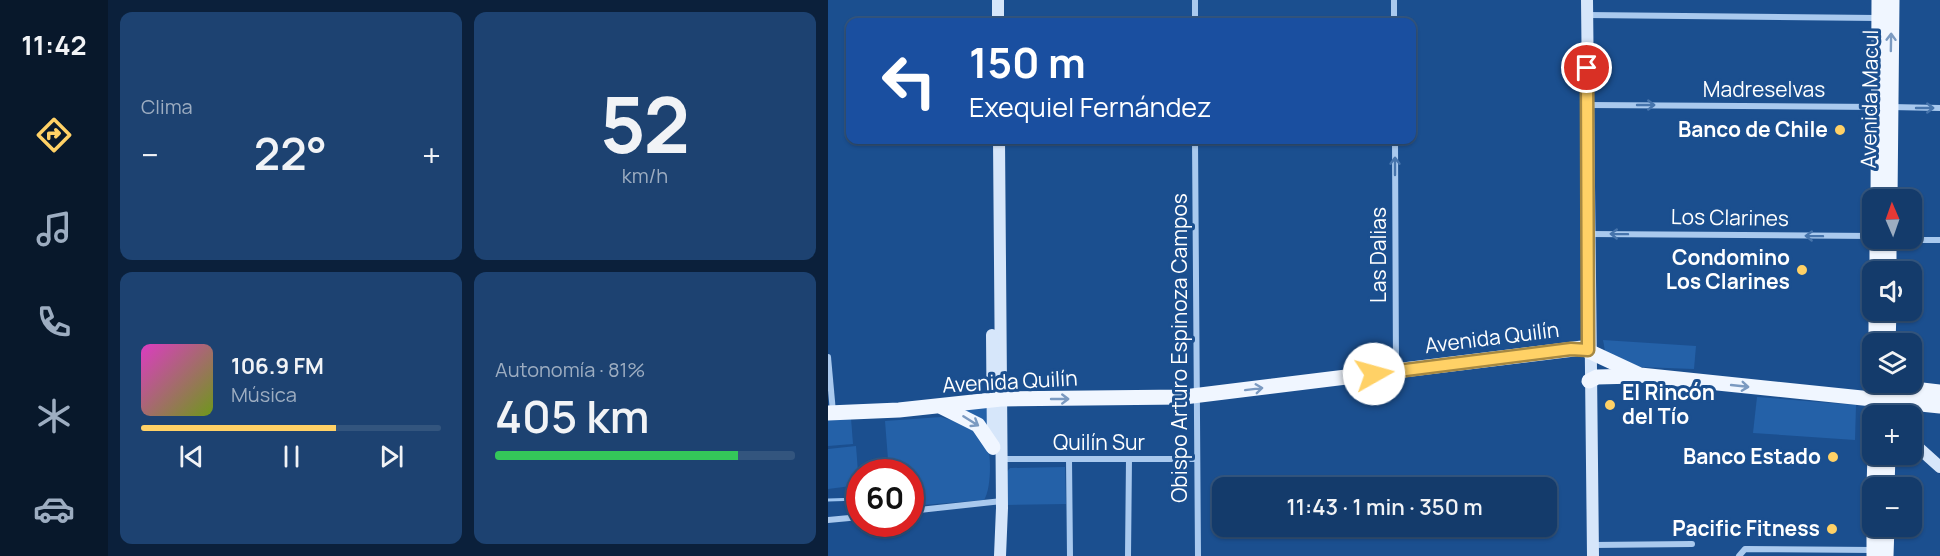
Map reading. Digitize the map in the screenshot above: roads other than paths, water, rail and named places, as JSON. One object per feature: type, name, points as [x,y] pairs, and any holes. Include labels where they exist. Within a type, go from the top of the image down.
[{"type":"main road","name":"Avenida Macul","points":[[1879,0],[1889,189]]},
{"type":"main road","name":"Avenida Macul","points":[[1879,189],[1892,0]]},
{"type":"main road","name":"Avenida Quilín","points":[[831,412],[939,406],[997,400],[1197,396],[1571,349],[1588,350],[1614,365],[1640,375],[1884,395],[1940,406]]},
{"type":"main road","points":[[1589,381],[1597,377],[1640,375]]},
{"type":"main road","name":"Avenida Quilín","points":[[1884,395],[1940,392]]},
{"type":"main road","points":[[939,406],[978,425],[998,453]]},
{"type":"main road","points":[[1876,537],[1878,554]]},
{"type":"main road","points":[[1878,554],[1883,537]]},
{"type":"street","points":[[998,0],[998,18]]},
{"type":"street","points":[[1195,0],[1195,18]]},
{"type":"street","points":[[1394,0],[1394,18]]},
{"type":"street","points":[[1587,0],[1588,350],[1592,551],[1692,544]]},
{"type":"street","points":[[1587,15],[1879,18]]},
{"type":"street","name":"Madreselvas","points":[[1587,105],[1940,108]]},
{"type":"street","points":[[999,144],[1000,253],[997,400],[1000,556]]},
{"type":"street","name":"Obispo Arturo Espinoza Campos","points":[[1196,144],[1198,556]]},
{"type":"street","name":"Las Dalias","points":[[1395,144],[1396,371]]},
{"type":"street","name":"Los Clarines","points":[[1588,234],[1862,237]]},
{"type":"street","points":[[1922,240],[1940,240]]},
{"type":"street","points":[[828,357],[831,412]]},
{"type":"street","points":[[1922,451],[1940,467]]},
{"type":"street","name":"Quilín Sur","points":[[998,453],[1069,459],[1197,459]]},
{"type":"street","points":[[1069,459],[1070,556]]},
{"type":"street","points":[[1128,556],[1129,459]]},
{"type":"street","points":[[924,509],[998,501]]},
{"type":"street","points":[[828,520],[846,518]]},
{"type":"street","points":[[1739,556],[1745,549],[1798,553],[1878,554]]},
{"type":"waterway","points":[[828,500],[846,499]]},
{"type":"place","name":"Banco de Chile","points":[[1840,130]]},
{"type":"place","name":"Condomino Los Clarines","points":[[1802,270]]},
{"type":"place","name":"El Rincón del Tío","points":[[1610,405]]},
{"type":"place","name":"Banco Estado","points":[[1833,457]]},
{"type":"place","name":"Pacific Fitness","points":[[1832,529]]}]
